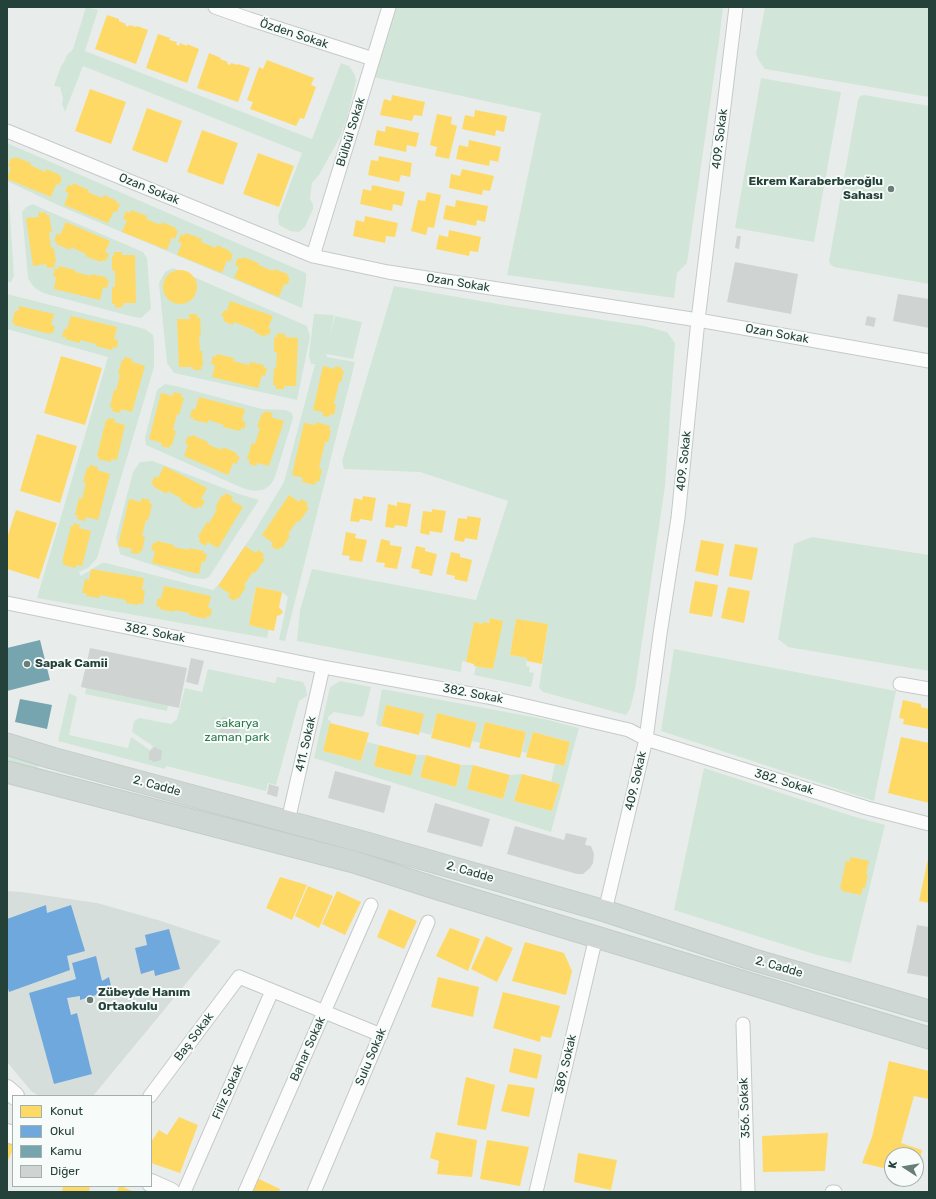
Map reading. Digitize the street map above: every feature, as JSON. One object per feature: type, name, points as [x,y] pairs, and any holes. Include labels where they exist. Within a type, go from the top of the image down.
[{"type":"main road","points":[[7,738],[52,758]]},
{"type":"main road","name":"2. Cadde","points":[[7,744],[52,758],[288,821],[605,911],[751,959],[929,1011]]},
{"type":"main road","name":"2. Cadde","points":[[11,775],[354,862],[929,1038]]},
{"type":"main road","points":[[152,1183],[172,1192]]},
{"type":"street","name":"Özden Sokak","points":[[215,7],[251,13],[373,59]]},
{"type":"street","name":"Bülbül Sokak","points":[[313,256],[389,7]]},
{"type":"street","name":"409. Sokak","points":[[605,911],[646,739],[678,518],[698,320],[736,7]]},
{"type":"street","name":"Ozan Sokak","points":[[7,131],[313,256],[388,272],[698,320],[929,361]]},
{"type":"street","name":"382. Sokak","points":[[7,603],[324,667],[488,697],[629,730],[646,739],[867,808],[929,824]]},
{"type":"street","name":"411. Sokak","points":[[288,821],[324,667]]},
{"type":"street","points":[[900,684],[929,689]]},
{"type":"street","name":"Bahar Sokak","points":[[245,1192],[371,905]]},
{"type":"street","name":"Sulu Sokak","points":[[314,1192],[428,922]]},
{"type":"street","name":"389. Sokak","points":[[536,1192],[596,937]]},
{"type":"street","name":"Baş Sokak","points":[[151,1095],[239,977],[272,991]]},
{"type":"street","points":[[272,991],[381,1035]]},
{"type":"street","name":"Filiz Sokak","points":[[172,1192],[272,991]]},
{"type":"street","name":"356. Sokak","points":[[743,1024],[748,1192]]},
{"type":"shaded area","name":"Zübeyde Hanım Ortaokulu","points":[[7,891],[97,903],[158,920],[221,941],[94,1095],[37,1095],[31,1091],[8,1063]]},
{"type":"green space","points":[[86,7],[98,10],[85,51],[312,139],[341,63],[349,66],[355,75],[356,81],[347,118],[340,137],[319,175],[312,183],[310,199],[313,204],[313,209],[305,227],[299,232],[290,231],[279,225],[278,216],[302,153],[83,66],[65,112],[62,104],[63,98],[60,87],[54,86],[61,66],[67,55],[73,49]]},
{"type":"green space","points":[[396,7],[723,7],[687,263],[677,273],[674,298],[507,275],[541,113],[373,77]]},
{"type":"green space","points":[[765,7],[929,7],[929,97],[765,69],[756,54]]},
{"type":"green space","points":[[761,78],[841,92],[814,242],[735,228]]},
{"type":"green space","name":"Ekrem Karaberberoğlu Sahası","points":[[864,95],[929,106],[929,284],[834,267],[830,264],[829,261],[858,100],[860,96]]},
{"type":"green space","points":[[7,143],[306,273],[302,308],[60,206],[7,181]]},
{"type":"green space","points":[[7,195],[9,201],[14,276],[11,282],[7,282]]},
{"type":"green space","points":[[33,204],[143,252],[147,258],[151,309],[141,318],[134,317],[50,295],[34,287],[28,278],[22,212],[26,207]]},
{"type":"green space","points":[[173,268],[307,326],[310,337],[297,400],[174,373],[167,363],[159,283],[165,272]]},
{"type":"green space","points":[[394,286],[510,306],[644,326],[667,332],[675,343],[665,486],[635,689],[630,709],[626,715],[543,692],[539,688],[548,624],[516,620],[510,655],[527,658],[526,666],[530,667],[529,672],[534,673],[531,687],[474,675],[476,666],[493,669],[502,621],[490,618],[489,623],[474,623],[466,662],[462,661],[461,672],[297,641],[300,610],[312,569],[476,600],[508,501],[420,472],[344,469],[342,461]]},
{"type":"green space","points":[[7,294],[145,329],[153,335],[154,367],[97,558],[88,568],[79,572],[81,576],[102,563],[106,563],[213,590],[219,584],[253,534],[284,482],[315,364],[311,364],[309,356],[314,314],[334,315],[330,335],[335,316],[362,322],[353,359],[326,354],[327,357],[355,362],[285,641],[279,640],[288,597],[282,592],[256,587],[249,625],[269,629],[267,638],[37,598],[108,357],[7,329]]},
{"type":"green space","points":[[165,384],[262,409],[286,410],[292,413],[293,418],[275,477],[269,486],[265,489],[256,491],[240,487],[146,445],[145,438],[157,390]]},
{"type":"green space","points":[[153,461],[239,494],[259,500],[209,577],[204,579],[191,578],[120,554],[116,538],[133,472],[140,462]]},
{"type":"green space","points":[[812,537],[929,555],[929,671],[788,647],[778,639],[794,544]]},
{"type":"green space","points":[[674,649],[896,691],[874,801],[661,731]]},
{"type":"green space","name":"sakarya zaman park","points":[[208,669],[275,683],[277,677],[303,682],[306,688],[307,696],[299,701],[276,785],[268,783],[266,791],[166,766],[165,769],[58,741],[69,693],[77,697],[69,735],[128,748],[131,737],[150,750],[153,746],[132,732],[134,721],[139,718],[171,724],[177,719],[185,688],[202,692]]},
{"type":"green space","points":[[340,681],[371,687],[364,715],[361,717],[334,712],[328,717],[328,720],[331,721],[323,751],[361,761],[367,742],[379,745],[374,766],[411,776],[417,755],[426,755],[420,777],[456,787],[461,765],[473,765],[467,789],[503,799],[510,775],[522,774],[514,801],[552,811],[560,784],[551,782],[555,764],[564,766],[570,742],[533,732],[527,753],[522,752],[526,732],[485,722],[480,743],[472,741],[477,723],[437,714],[431,735],[420,732],[386,706],[381,726],[379,727],[376,723],[382,689],[544,719],[579,728],[551,832],[314,758],[330,687]]},
{"type":"green space","points":[[86,688],[168,705],[167,711],[85,694]]},
{"type":"green space","points":[[7,755],[39,764],[38,769],[7,762]]},
{"type":"green space","points":[[704,768],[852,816],[885,825],[851,963],[817,955],[674,910]]},
{"type":"building: Konut","points":[[107,15],[119,19],[119,21],[126,24],[125,25],[128,27],[129,25],[137,26],[148,30],[136,64],[95,49]]},
{"type":"building: Konut","points":[[158,34],[170,38],[169,40],[177,42],[176,44],[179,46],[180,43],[187,46],[187,44],[199,49],[187,83],[146,68]]},
{"type":"building: Konut","points":[[209,53],[228,62],[227,64],[238,64],[250,68],[238,102],[197,88]]},
{"type":"building: Konut","points":[[267,60],[314,78],[311,85],[316,87],[304,119],[300,118],[296,126],[250,109],[253,102],[247,100],[259,67],[263,69]]},
{"type":"building: Konut","points":[[90,89],[126,102],[111,144],[75,131]]},
{"type":"building: Konut","points":[[392,95],[425,102],[422,116],[414,115],[412,121],[380,115],[384,99],[391,101]]},
{"type":"building: Konut","points":[[147,108],[182,121],[167,163],[132,150]]},
{"type":"building: Konut","points":[[475,110],[507,116],[504,132],[496,130],[495,136],[462,129],[465,115],[474,117]]},
{"type":"building: Konut","points":[[437,114],[452,117],[451,124],[457,126],[449,159],[435,156],[437,147],[430,145]]},
{"type":"building: Konut","points":[[386,126],[419,133],[416,147],[407,145],[406,152],[374,145],[377,130],[385,132]]},
{"type":"building: Konut","points":[[202,130],[238,143],[223,185],[187,172]]},
{"type":"building: Konut","points":[[469,140],[501,147],[498,162],[490,160],[489,166],[456,159],[459,145],[468,147]]},
{"type":"building: Konut","points":[[258,153],[294,166],[279,207],[243,194]]},
{"type":"building: Konut","points":[[379,156],[412,163],[410,177],[401,175],[399,182],[368,175],[371,160],[378,161]]},
{"type":"building: Konut","points":[[15,157],[31,163],[30,165],[45,172],[46,169],[60,175],[59,176],[62,178],[59,185],[56,184],[51,197],[7,179],[11,167],[8,166],[11,158],[14,159]]},
{"type":"building: Konut","points":[[462,169],[494,176],[490,191],[483,190],[482,195],[449,188],[451,174],[460,176]]},
{"type":"building: Konut","points":[[73,183],[89,190],[88,192],[102,198],[104,195],[120,204],[117,212],[114,211],[108,223],[64,205],[69,193],[65,192],[68,185],[72,186]]},
{"type":"building: Konut","points":[[372,185],[405,192],[402,206],[393,204],[392,211],[360,204],[363,189],[371,191]]},
{"type":"building: Konut","points":[[427,192],[441,195],[434,228],[428,227],[426,235],[411,231],[418,200],[425,201]]},
{"type":"building: Konut","points":[[456,200],[488,206],[485,222],[477,220],[476,226],[443,219],[446,205],[455,207]]},
{"type":"building: Konut","points":[[131,210],[147,216],[146,219],[161,225],[162,222],[176,228],[175,230],[178,231],[175,239],[172,237],[167,250],[122,232],[127,220],[123,219],[126,211],[130,213]]},
{"type":"building: Konut","points":[[46,212],[46,215],[49,215],[52,232],[49,232],[51,248],[54,248],[56,263],[54,263],[55,267],[47,268],[46,264],[33,266],[26,218],[39,217],[38,213]]},
{"type":"building: Konut","points":[[365,216],[398,223],[395,237],[386,236],[385,243],[353,236],[356,220],[364,222]]},
{"type":"building: Konut","points":[[66,222],[110,241],[105,252],[109,254],[106,261],[102,260],[101,262],[85,256],[86,254],[71,247],[70,250],[56,244],[57,242],[54,241],[57,233],[60,235]]},
{"type":"building: Konut","points":[[449,230],[481,237],[478,252],[470,251],[469,256],[436,249],[439,235],[448,237]]},
{"type":"building: Konut","points":[[186,233],[202,239],[201,242],[216,248],[217,245],[233,254],[230,262],[227,260],[222,273],[177,255],[182,243],[178,242],[181,234],[184,236]]},
{"type":"building: Konut","points":[[114,252],[122,252],[122,255],[135,255],[136,303],[123,303],[123,307],[115,308],[115,304],[112,304],[112,287],[115,287],[115,271],[112,270],[112,256],[114,256]]},
{"type":"building: Konut","points":[[243,257],[259,263],[258,265],[273,271],[274,269],[288,274],[287,276],[290,278],[287,285],[284,284],[279,297],[234,278],[239,267],[235,265],[238,258],[242,259]]},
{"type":"building: Konut","points":[[59,266],[91,276],[91,274],[106,277],[105,279],[109,280],[107,288],[103,287],[100,300],[54,289],[56,277],[53,276],[55,268],[58,269]]},
{"type":"building: Konut","points":[[180,270],[186,271],[192,275],[196,281],[196,293],[192,299],[186,303],[180,304],[174,303],[168,299],[164,293],[163,287],[164,281],[168,275],[174,271]]},
{"type":"building: Konut","points":[[230,301],[273,316],[268,328],[271,329],[269,335],[266,334],[265,337],[254,332],[255,330],[234,322],[233,325],[223,321],[224,317],[221,316],[224,310],[227,311]]},
{"type":"building: Konut","points":[[19,306],[54,314],[51,325],[55,326],[53,333],[51,332],[50,334],[14,325],[15,323],[12,323],[15,311],[18,311]]},
{"type":"building: Konut","points":[[189,314],[197,314],[197,318],[200,317],[201,335],[199,335],[203,366],[201,366],[201,370],[193,370],[193,367],[179,367],[177,319],[190,319]]},
{"type":"building: Konut","points":[[71,316],[117,327],[114,339],[118,340],[117,348],[113,347],[112,350],[96,346],[96,344],[80,340],[80,343],[65,339],[66,337],[62,337],[64,329],[67,329]]},
{"type":"building: Konut","points":[[277,333],[285,334],[285,337],[298,338],[296,386],[284,386],[284,389],[276,389],[276,386],[273,385],[277,352],[274,352],[274,337],[277,337]]},
{"type":"building: Konut","points":[[217,354],[234,358],[233,361],[249,365],[250,362],[264,365],[263,367],[267,368],[265,376],[262,375],[258,388],[212,377],[215,365],[211,364],[213,356],[216,357]]},
{"type":"building: Konut","points":[[61,356],[102,368],[85,425],[44,413]]},
{"type":"building: Konut","points":[[124,357],[132,359],[132,362],[145,366],[132,412],[121,409],[120,413],[112,411],[113,408],[110,407],[114,390],[116,391],[120,375],[118,374]]},
{"type":"building: Konut","points":[[323,366],[335,369],[335,366],[342,368],[341,370],[344,371],[341,382],[339,382],[334,404],[336,405],[334,415],[330,414],[329,417],[323,416],[323,412],[313,410]]},
{"type":"building: Konut","points":[[174,392],[182,394],[181,397],[184,398],[179,415],[177,414],[173,430],[176,431],[172,445],[170,445],[169,448],[161,446],[162,443],[149,439],[161,393],[173,396]]},
{"type":"building: Konut","points":[[199,397],[245,409],[242,421],[246,422],[244,429],[241,428],[240,431],[223,427],[224,425],[208,420],[208,423],[193,420],[194,418],[190,417],[192,409],[195,410]]},
{"type":"building: Konut","points":[[265,411],[273,413],[271,417],[284,421],[269,466],[257,463],[256,466],[249,464],[250,460],[247,459],[252,443],[255,444],[260,428],[257,427],[262,413],[264,414]]},
{"type":"building: Konut","points":[[109,418],[115,419],[114,422],[125,425],[117,460],[111,459],[111,462],[98,459],[99,457],[97,456],[106,420]]},
{"type":"building: Konut","points":[[316,422],[330,426],[329,430],[331,430],[328,442],[325,442],[319,468],[322,469],[319,482],[316,481],[315,485],[302,482],[303,478],[292,475],[304,423],[316,425]]},
{"type":"building: Konut","points":[[37,434],[77,446],[60,503],[20,491]]},
{"type":"building: Konut","points":[[192,435],[208,442],[207,444],[222,450],[223,447],[237,453],[236,455],[240,457],[236,464],[233,463],[228,475],[184,456],[188,445],[185,443],[188,436],[191,437]]},
{"type":"building: Konut","points":[[90,465],[98,467],[97,470],[110,474],[98,520],[86,517],[85,521],[77,519],[78,516],[75,515],[79,498],[82,499],[86,483],[83,482],[87,468],[89,468]]},
{"type":"building: Konut","points":[[164,466],[207,488],[201,499],[205,501],[201,508],[198,506],[196,509],[181,501],[182,499],[168,491],[167,494],[151,484],[155,476],[158,478]]},
{"type":"building: Konut","points":[[226,493],[233,497],[231,500],[243,507],[218,548],[207,542],[206,546],[199,542],[200,538],[198,537],[207,522],[209,523],[217,510],[215,508],[222,495],[224,496]]},
{"type":"building: Konut","points":[[289,495],[299,502],[301,499],[308,503],[306,506],[309,508],[288,534],[290,536],[282,548],[280,547],[278,550],[271,546],[273,543],[262,535]]},
{"type":"building: Konut","points":[[363,496],[376,498],[372,521],[360,519],[359,522],[350,521],[354,498],[362,500]]},
{"type":"building: Konut","points":[[142,498],[150,500],[149,503],[152,504],[148,521],[146,520],[142,536],[145,537],[142,551],[140,551],[139,554],[131,553],[132,549],[118,546],[129,499],[141,502]]},
{"type":"building: Konut","points":[[397,502],[411,504],[407,527],[395,525],[394,528],[385,527],[388,504],[397,506]]},
{"type":"building: Konut","points":[[432,509],[446,511],[442,533],[430,531],[429,535],[420,533],[423,511],[432,512]]},
{"type":"building: Konut","points":[[16,510],[57,523],[39,579],[7,569],[7,538]]},
{"type":"building: Konut","points":[[467,516],[481,518],[477,540],[465,538],[464,542],[454,540],[458,518],[467,519]]},
{"type":"building: Konut","points":[[74,523],[80,525],[79,528],[91,531],[82,566],[76,565],[76,568],[63,565],[64,562],[62,562],[71,526],[73,526]]},
{"type":"building: Konut","points":[[346,532],[356,534],[355,538],[367,540],[362,562],[349,560],[350,556],[342,555]]},
{"type":"building: Konut","points":[[381,539],[390,541],[390,545],[402,547],[397,569],[384,567],[385,563],[376,562]]},
{"type":"building: Konut","points":[[701,540],[724,544],[718,576],[695,571]]},
{"type":"building: Konut","points":[[157,541],[174,545],[173,547],[204,551],[203,553],[207,554],[205,562],[202,561],[199,574],[152,563],[155,551],[151,550],[153,543],[156,543]]},
{"type":"building: Konut","points":[[735,544],[758,548],[752,580],[729,576]]},
{"type":"building: Konut","points":[[245,546],[256,553],[258,550],[264,554],[262,557],[265,559],[244,585],[246,587],[238,599],[236,598],[234,601],[228,597],[230,594],[218,586]]},
{"type":"building: Konut","points":[[416,546],[425,548],[425,551],[437,554],[432,576],[419,573],[420,570],[411,568]]},
{"type":"building: Konut","points":[[451,552],[460,554],[460,557],[472,560],[467,582],[454,579],[455,576],[446,574]]},
{"type":"building: Konut","points":[[91,569],[144,578],[142,590],[145,590],[143,604],[139,603],[138,605],[126,603],[126,600],[100,595],[99,598],[86,596],[86,593],[82,593],[85,579],[89,580]]},
{"type":"building: Konut","points":[[695,581],[718,585],[712,617],[689,613]]},
{"type":"building: Konut","points":[[164,586],[211,596],[208,608],[212,609],[210,617],[207,616],[206,619],[189,615],[190,613],[159,609],[160,607],[156,606],[158,598],[161,599]]},
{"type":"building: Konut","points":[[256,587],[282,592],[279,607],[283,612],[277,616],[274,631],[249,625]]},
{"type":"building: Konut","points":[[728,587],[750,591],[744,623],[721,618]]},
{"type":"building: Konut","points":[[490,618],[503,621],[493,669],[474,666],[474,664],[466,662],[474,622],[483,624],[483,622],[489,623]]},
{"type":"building: Konut","points":[[516,619],[548,624],[542,664],[527,661],[527,658],[510,655]]},
{"type":"building: Konut","points":[[903,700],[921,704],[921,707],[929,709],[929,729],[903,724],[904,719],[899,718]]},
{"type":"building: Konut","points":[[386,705],[424,714],[419,735],[381,726]]},
{"type":"building: Konut","points":[[437,713],[477,723],[470,748],[431,738]]},
{"type":"building: Konut","points":[[485,722],[526,732],[520,758],[479,748]]},
{"type":"building: Konut","points":[[330,723],[369,733],[361,761],[323,751]]},
{"type":"building: Konut","points":[[533,732],[570,742],[564,766],[526,757]]},
{"type":"building: Konut","points":[[901,737],[929,743],[929,803],[888,793]]},
{"type":"building: Konut","points":[[379,745],[417,755],[411,776],[374,766]]},
{"type":"building: Konut","points":[[426,755],[461,765],[456,787],[420,777]]},
{"type":"building: Konut","points":[[473,765],[510,775],[503,799],[467,789]]},
{"type":"building: Konut","points":[[522,774],[560,784],[552,811],[514,801]]},
{"type":"building: Konut","points":[[851,857],[869,861],[865,888],[863,887],[861,895],[842,891],[842,889],[840,889],[846,861],[849,862]]},
{"type":"building: Konut","points":[[929,859],[929,903],[919,901]]},
{"type":"building: Konut","points":[[280,877],[307,885],[292,920],[266,908]]},
{"type":"building: Konut","points":[[308,886],[333,896],[319,928],[295,916]]},
{"type":"building: Konut","points":[[337,891],[361,902],[345,935],[322,924]]},
{"type":"building: Konut","points":[[389,909],[417,921],[404,949],[377,937]]},
{"type":"building: Konut","points":[[450,928],[480,939],[468,971],[436,956]]},
{"type":"building: Konut","points":[[486,936],[513,948],[497,982],[471,969]]},
{"type":"building: Konut","points":[[525,942],[564,953],[572,971],[566,995],[512,981]]},
{"type":"building: Konut","points":[[438,977],[479,987],[473,1017],[431,1007]]},
{"type":"building: Konut","points":[[503,992],[560,1006],[551,1038],[541,1036],[540,1042],[493,1028]]},
{"type":"building: Konut","points":[[514,1048],[542,1055],[537,1079],[509,1072]]},
{"type":"building: Konut","points":[[889,1061],[929,1071],[929,1099],[914,1096],[901,1143],[913,1147],[884,1147],[884,1168],[862,1163],[872,1137]]},
{"type":"building: Konut","points":[[466,1077],[495,1085],[486,1130],[457,1125]]},
{"type":"building: Konut","points":[[508,1084],[535,1088],[529,1117],[501,1111]]},
{"type":"building: Konut","points":[[179,1117],[198,1125],[180,1173],[152,1163],[152,1140],[159,1130],[167,1135]]},
{"type":"building: Konut","points":[[436,1132],[477,1140],[472,1177],[437,1174],[439,1161],[430,1158]]},
{"type":"building: Konut","points":[[828,1133],[825,1171],[763,1172],[762,1136]]},
{"type":"building: Konut","points":[[487,1140],[529,1147],[520,1186],[480,1179]]},
{"type":"building: Konut","points":[[7,1141],[12,1143],[12,1151],[7,1163]]},
{"type":"building: Konut","points":[[578,1153],[617,1160],[611,1190],[574,1182]]},
{"type":"building: Konut","points":[[257,1178],[280,1189],[279,1192],[251,1192]]},
{"type":"building: Konut","points":[[63,1187],[90,1187],[89,1192],[62,1192]]},
{"type":"building: Konut","points":[[119,1187],[123,1187],[134,1192],[117,1192]]},
{"type":"building: Okul","points":[[46,905],[47,913],[71,905],[85,951],[67,956],[70,970],[9,992],[7,985],[7,919]]},
{"type":"building: Okul","points":[[169,929],[180,969],[155,976],[154,970],[141,974],[135,948],[147,945],[145,935]]},
{"type":"building: Okul","points":[[96,956],[102,981],[109,977],[112,990],[80,1000],[80,996],[67,998],[71,1015],[77,1013],[92,1074],[54,1084],[29,993],[76,979],[72,963]]},
{"type":"building: Kamu","name":"Sapak Camii","points":[[40,640],[50,680],[7,691],[7,648]]},
{"type":"building: Kamu","points":[[20,699],[52,705],[47,729],[15,722]]},
{"type":"building: Diğer","points":[[737,236],[741,236],[739,249],[735,248]]},
{"type":"building: Diğer","points":[[735,262],[798,274],[791,314],[727,302]]},
{"type":"building: Diğer","points":[[898,294],[929,299],[929,328],[893,321]]},
{"type":"building: Diğer","points":[[867,316],[876,318],[874,327],[865,325]]},
{"type":"building: Diğer","points":[[90,648],[187,668],[179,708],[81,687]]},
{"type":"building: Diğer","points":[[191,658],[204,661],[198,685],[186,682]]},
{"type":"building: Diğer","points":[[222,717],[241,720],[238,738],[219,735]]},
{"type":"building: Diğer","points":[[155,747],[162,751],[161,760],[154,762],[149,759],[149,752]]},
{"type":"building: Diğer","points":[[335,771],[391,786],[384,813],[328,798]]},
{"type":"building: Diğer","points":[[269,784],[279,787],[277,797],[267,794]]},
{"type":"building: Diğer","points":[[435,803],[490,819],[482,847],[427,832]]},
{"type":"building: Diğer","points":[[515,826],[564,840],[566,833],[587,838],[585,845],[591,846],[594,854],[593,863],[583,874],[577,874],[507,854]]},
{"type":"building: Diğer","points":[[917,925],[929,927],[929,977],[907,973]]},
{"type":"place","name":"Ekrem Karaberberoğlu Sahası","points":[[891,189]]},
{"type":"place","name":"Sapak Camii","points":[[27,664]]},
{"type":"place","name":"Zübeyde Hanım Ortaokulu","points":[[90,1000]]}]
